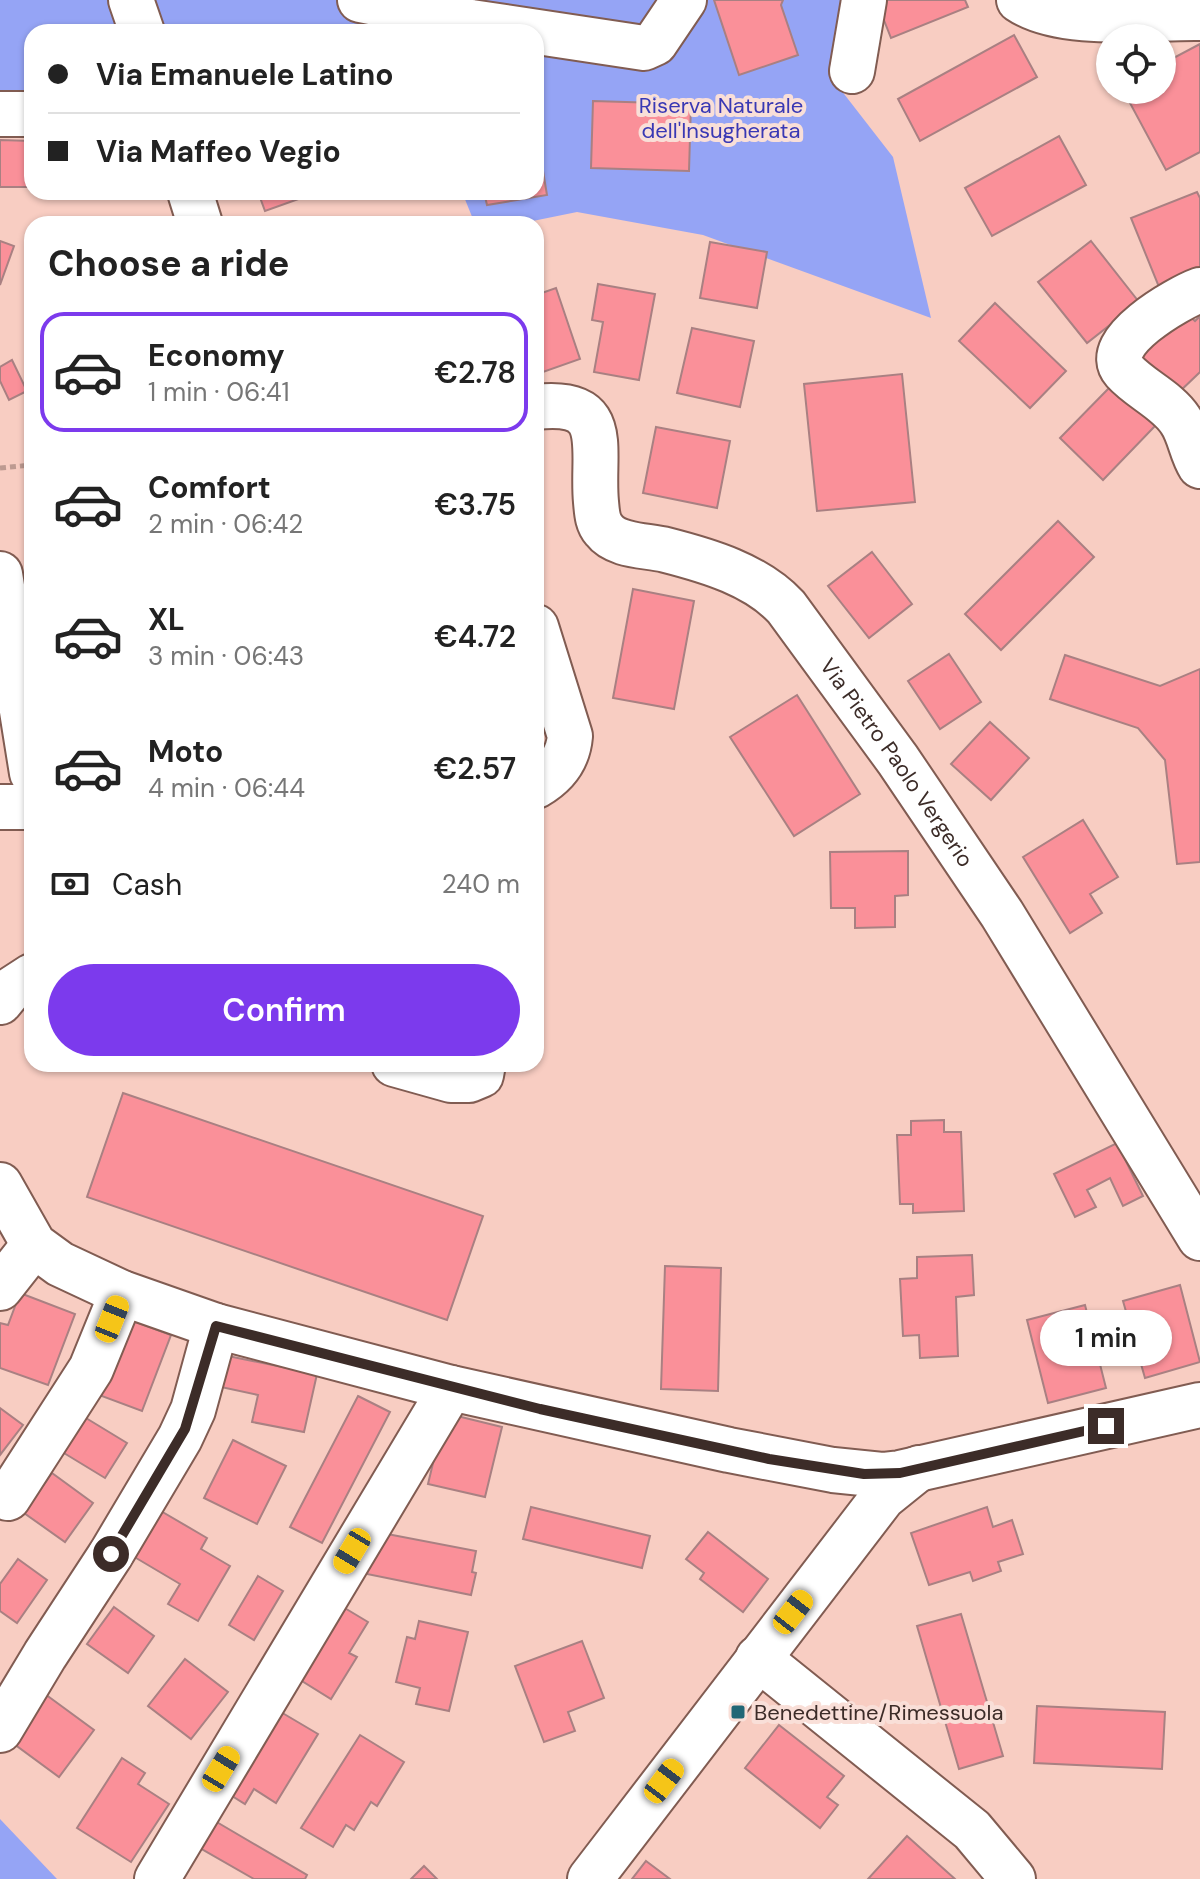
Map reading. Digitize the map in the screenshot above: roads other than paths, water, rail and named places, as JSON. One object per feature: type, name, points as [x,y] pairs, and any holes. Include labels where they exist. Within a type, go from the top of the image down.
[{"type":"street","points":[[131,0],[139,24]]},
{"type":"street","points":[[360,0],[484,24]]},
{"type":"street","points":[[544,33],[644,48],[655,43],[684,0]]},
{"type":"street","points":[[852,71],[864,0]]},
{"type":"street","points":[[1019,0],[1045,13],[1079,17],[1200,18]]},
{"type":"street","points":[[0,114],[24,114]]},
{"type":"street","points":[[1200,290],[1130,335],[1117,356],[1122,369],[1180,419],[1200,466]]},
{"type":"street","name":"Via Pietro Paolo Vergerio","points":[[544,407],[568,407],[581,412],[591,422],[596,437],[594,475],[598,519],[607,534],[617,541],[674,552],[725,569],[768,589],[786,607],[898,760],[1002,914],[1200,1238]]},
{"type":"street","points":[[0,574],[24,723]]},
{"type":"street","points":[[544,653],[570,736],[569,747],[558,769],[544,780]]},
{"type":"street","points":[[0,807],[24,807]]},
{"type":"street","points":[[0,1002],[9,991],[24,981]]},
{"type":"street","points":[[426,1072],[457,1080],[478,1078],[483,1072]]},
{"type":"street","points":[[0,1185],[34,1245],[70,1269],[122,1293],[216,1326],[451,1388],[790,1463],[882,1475],[1200,1405]]},
{"type":"street","points":[[0,1288],[34,1245]]},
{"type":"street","points":[[8,1498],[91,1369],[122,1293]]},
{"type":"street","points":[[0,1730],[180,1438],[193,1410],[216,1326]]},
{"type":"street","points":[[157,1879],[451,1388]]},
{"type":"street","points":[[590,1879],[883,1497],[919,1468]]},
{"type":"street","points":[[758,1658],[972,1830],[1013,1879]]},
{"type":"place","name":"Benedettine/Rimessuola","points":[[738,1712]]},
{"type":"park label","name":"Riserva Naturale dell'Insugherata","points":[[721,118]]}]
